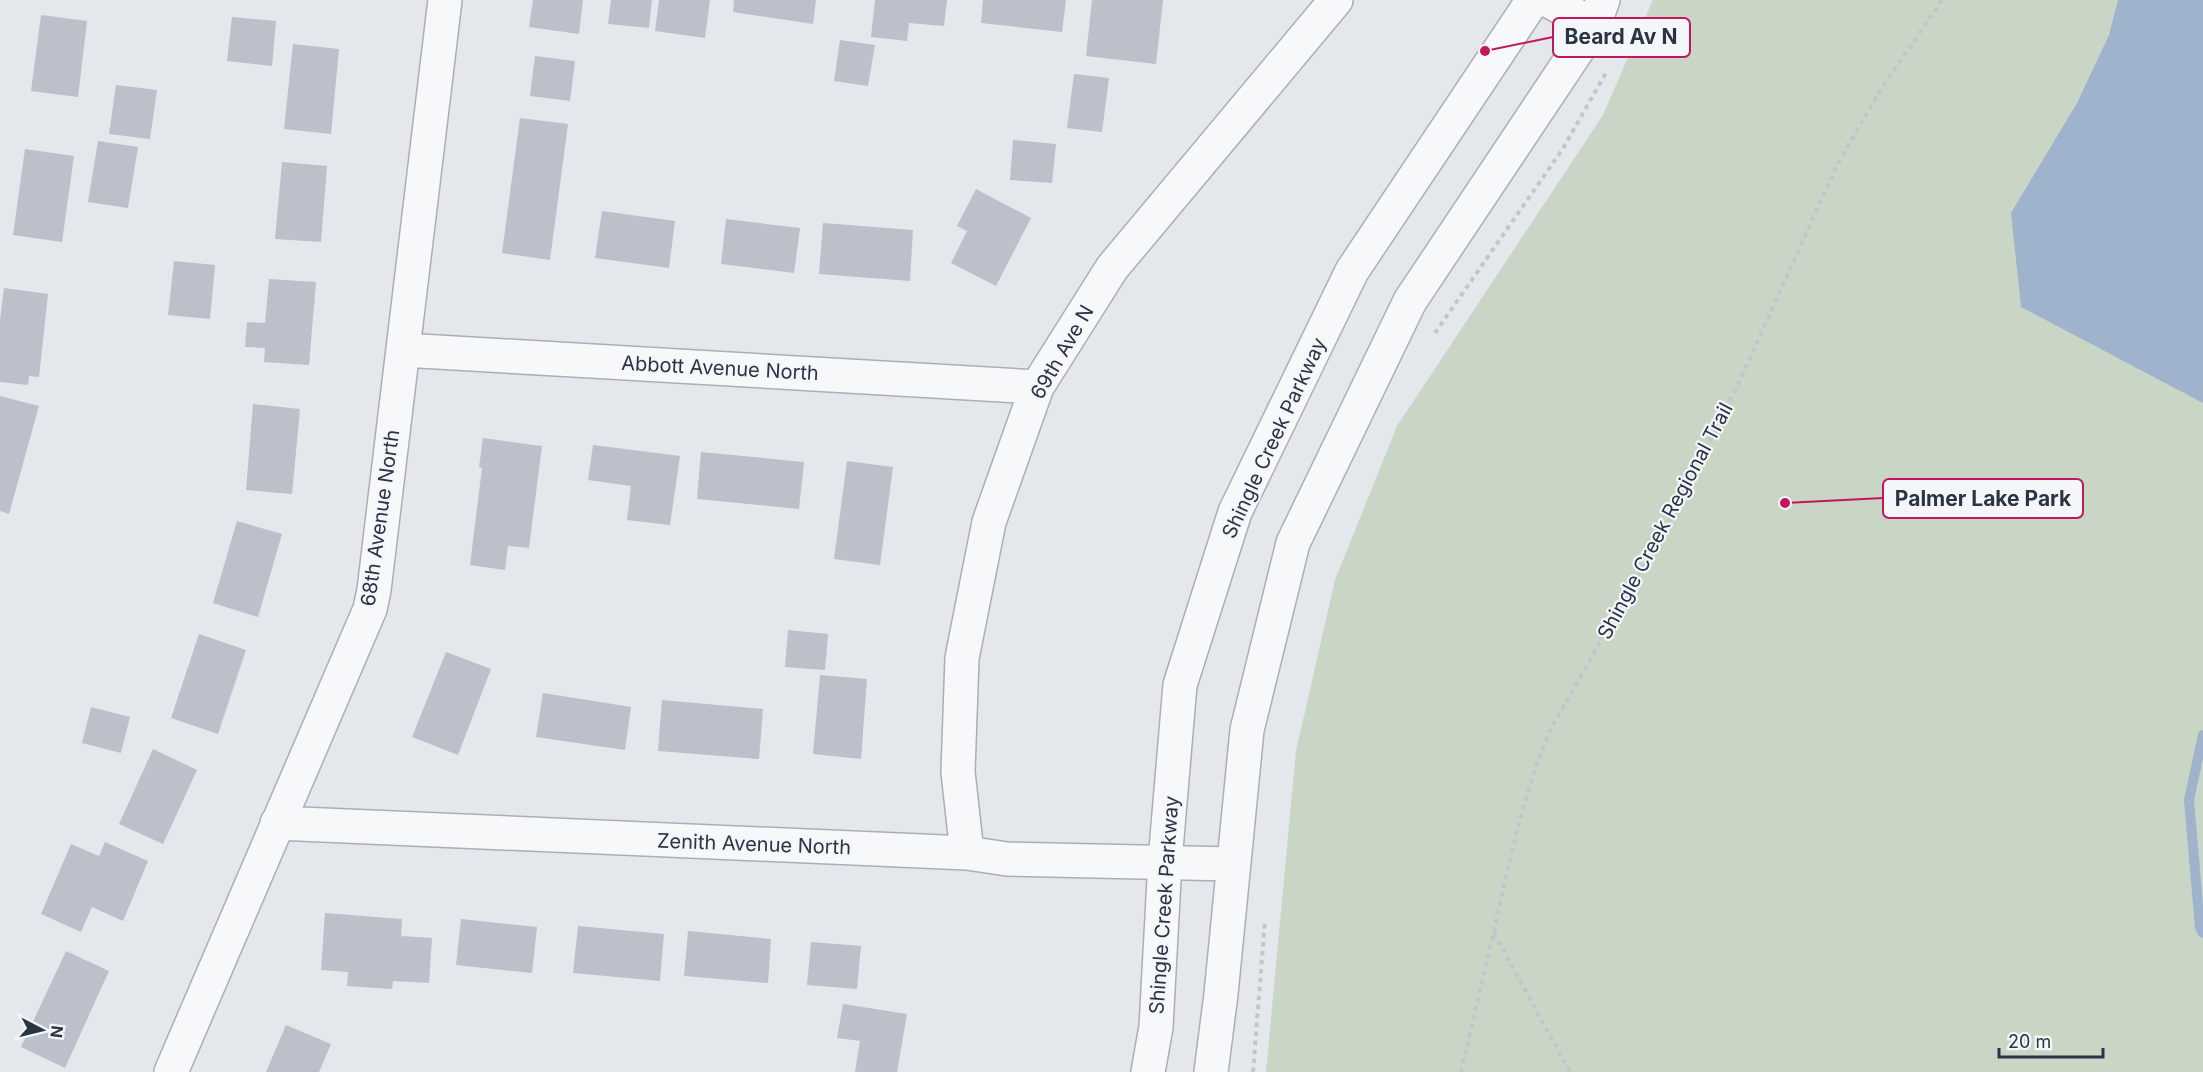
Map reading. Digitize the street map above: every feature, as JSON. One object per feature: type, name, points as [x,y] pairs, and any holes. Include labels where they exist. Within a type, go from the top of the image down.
[{"type":"street","name":"68th Avenue North","points":[[171,1072],[369,609],[374,590],[445,0]]},
{"type":"street","name":"69th Ave N","points":[[967,853],[958,772],[962,658],[989,522],[1037,387],[1112,268],[1336,0]]},
{"type":"street","name":"Shingle Creek Parkway","points":[[1148,1072],[1156,1028],[1165,861],[1180,685],[1235,512],[1352,271],[1533,0]]},
{"type":"street","points":[[1211,1072],[1247,730],[1293,543],[1410,301],[1598,12],[1547,0]]},
{"type":"street","name":"Abbott Avenue North","points":[[403,350],[1037,387]]},
{"type":"street","name":"Zenith Avenue North","points":[[276,823],[967,853],[1007,859],[1232,864]]},
{"type":"path","name":"Shingle Creek Regional Trail","points":[[1461,1072],[1519,822],[1536,763],[1550,730],[1671,518],[1740,380],[1837,165],[1881,89],[1942,0]]},
{"type":"path","points":[[1433,336],[1562,150],[1613,61]]},
{"type":"path","points":[[1253,1072],[1266,912]]},
{"type":"path","points":[[1494,932],[1570,1072]]},
{"type":"green space","points":[[1653,0],[2203,0],[2203,1072],[1266,1072],[1296,751],[1335,580],[1397,426],[1603,115]]},
{"type":"water","points":[[2118,0],[2203,0],[2203,403],[2021,307],[2011,213],[2077,103],[2109,35]]},
{"type":"building","points":[[533,0],[583,0],[579,34],[529,27]]},
{"type":"building","points":[[611,0],[652,0],[649,28],[608,24]]},
{"type":"building","points":[[659,0],[710,0],[705,38],[655,31]]},
{"type":"building","points":[[734,0],[816,0],[813,24],[733,12]]},
{"type":"building","points":[[875,0],[947,0],[944,26],[909,23],[907,41],[871,37]]},
{"type":"building","points":[[983,0],[1066,0],[1062,32],[981,23]]},
{"type":"building","points":[[1092,0],[1163,0],[1156,64],[1086,56]]},
{"type":"building","points":[[41,15],[87,21],[78,97],[31,91]]},
{"type":"building","points":[[232,17],[276,21],[272,66],[227,61]]},
{"type":"building","points":[[840,40],[875,45],[868,86],[834,81]]},
{"type":"building","points":[[293,44],[339,49],[331,134],[284,129]]},
{"type":"building","points":[[535,56],[575,61],[570,101],[530,96]]},
{"type":"building","points":[[1074,74],[1109,78],[1102,132],[1067,128]]},
{"type":"building","points":[[116,85],[157,90],[150,139],[109,134]]},
{"type":"building","points":[[520,118],[568,124],[550,260],[502,253]]},
{"type":"building","points":[[1013,140],[1056,144],[1052,183],[1010,180]]},
{"type":"building","points":[[98,141],[138,147],[128,208],[88,202]]},
{"type":"building","points":[[25,149],[74,156],[62,242],[13,235]]},
{"type":"building","points":[[282,162],[327,166],[321,242],[275,239]]},
{"type":"building","points":[[976,189],[1031,218],[996,286],[951,263],[967,231],[957,226]]},
{"type":"building","points":[[602,211],[675,221],[669,268],[595,258]]},
{"type":"building","points":[[726,219],[800,228],[794,273],[721,264]]},
{"type":"building","points":[[823,223],[913,230],[910,281],[819,274]]},
{"type":"building","points":[[174,261],[215,265],[210,319],[168,315]]},
{"type":"building","points":[[269,279],[316,282],[309,365],[264,362],[265,348],[245,347],[247,322],[265,323]]},
{"type":"building","points":[[4,288],[48,294],[39,377],[29,376],[28,385],[0,382],[0,320]]},
{"type":"building","points":[[0,396],[39,406],[9,514],[0,511]]},
{"type":"building","points":[[253,404],[300,409],[292,494],[246,490]]},
{"type":"building","points":[[483,438],[542,446],[529,548],[508,546],[505,570],[470,565],[482,468],[479,467]]},
{"type":"building","points":[[593,445],[680,456],[670,525],[627,520],[631,486],[588,480]]},
{"type":"building","points":[[701,452],[804,462],[799,509],[697,499]]},
{"type":"building","points":[[847,461],[893,467],[880,565],[834,559]]},
{"type":"building","points":[[237,521],[282,534],[258,617],[213,603]]},
{"type":"building","points":[[788,630],[828,634],[825,670],[785,667]]},
{"type":"building","points":[[199,634],[246,650],[218,734],[171,718]]},
{"type":"building","points":[[446,652],[491,669],[458,755],[412,737]]},
{"type":"building","points":[[820,675],[867,679],[861,759],[813,754]]},
{"type":"building","points":[[543,693],[631,707],[625,750],[536,737]]},
{"type":"building","points":[[662,700],[763,709],[759,759],[658,751]]},
{"type":"building","points":[[91,707],[130,717],[121,753],[82,743]]},
{"type":"building","points":[[153,749],[197,770],[163,844],[119,824]]},
{"type":"building","points":[[105,842],[148,861],[123,921],[92,907],[81,932],[41,914],[71,844],[99,856]]},
{"type":"building","points":[[325,913],[402,919],[401,936],[432,938],[429,983],[393,981],[392,989],[347,986],[348,972],[321,970]]},
{"type":"building","points":[[461,919],[537,927],[532,973],[456,965]]},
{"type":"building","points":[[578,926],[664,934],[660,981],[573,973]]},
{"type":"building","points":[[688,931],[771,939],[768,983],[684,976]]},
{"type":"building","points":[[811,942],[861,946],[857,989],[807,985]]},
{"type":"building","points":[[66,951],[109,971],[65,1068],[21,1047]]},
{"type":"building","points":[[843,1004],[907,1014],[897,1072],[855,1072],[860,1041],[837,1038]]},
{"type":"building","points":[[286,1025],[331,1044],[319,1072],[266,1072]]},
{"type":"waterway","points":[[2203,735],[2189,800],[2200,928],[2203,933]]},
{"type":"place","name":"Beard Av N","points":[[1485,51]]},
{"type":"place","name":"Palmer Lake Park","points":[[1785,503]]}]
